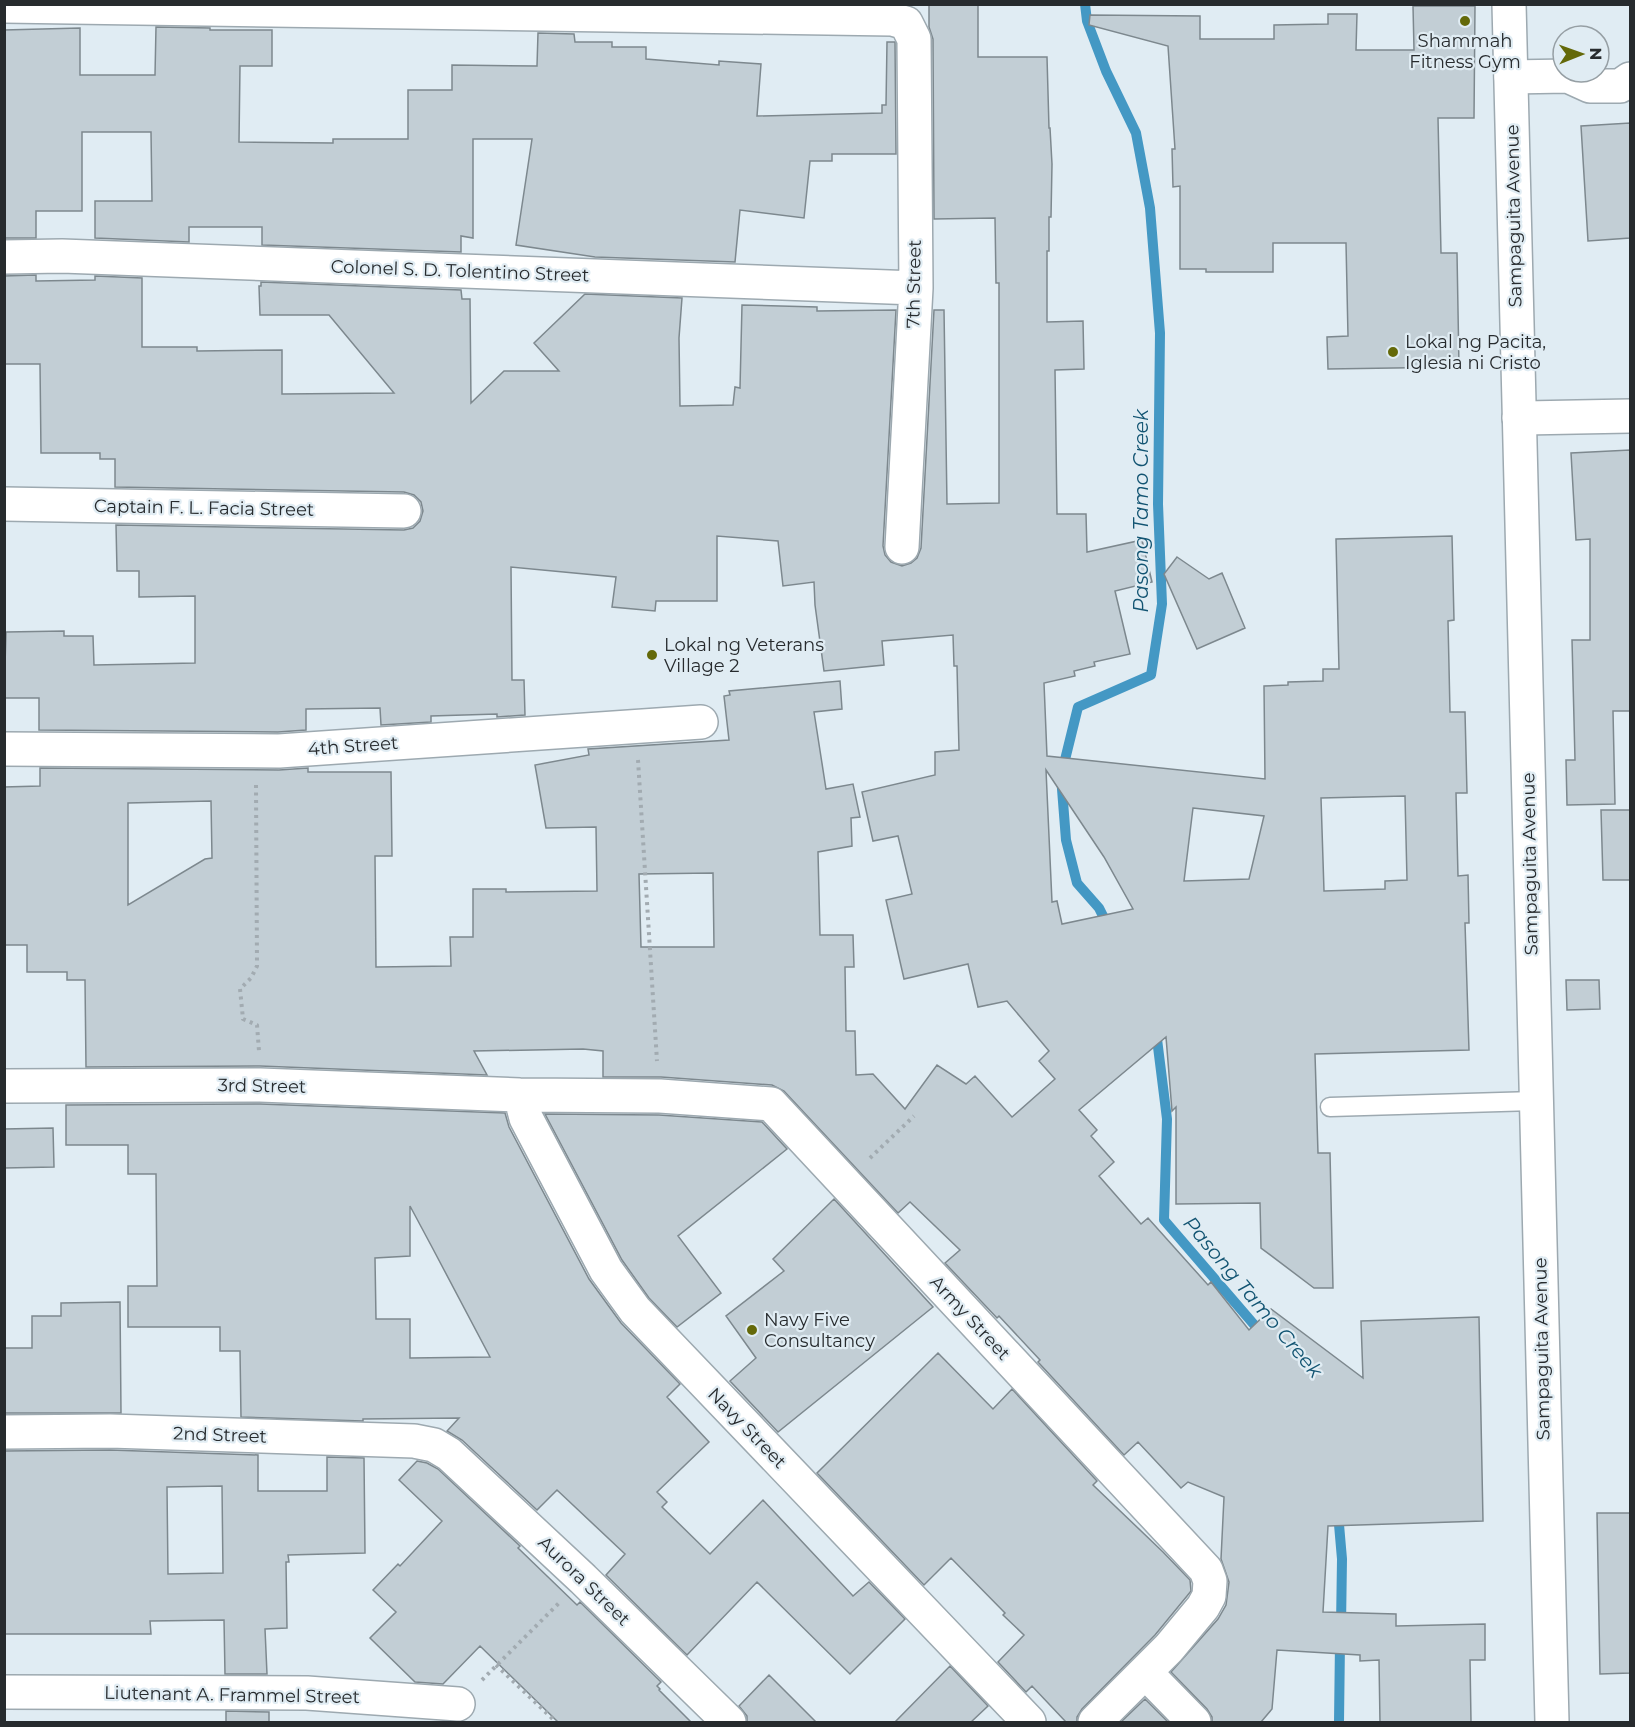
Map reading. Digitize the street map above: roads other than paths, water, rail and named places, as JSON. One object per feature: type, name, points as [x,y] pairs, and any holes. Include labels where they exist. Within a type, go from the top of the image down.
[{"type":"street","name":"Sampaguita Avenue","points":[[1509,4],[1552,1722]]},
{"type":"street","name":"7th Street","points":[[4,6],[892,20],[906,23],[914,39],[916,288],[902,547]]},
{"type":"street","points":[[1611,64],[1620,64],[1630,70]]},
{"type":"street","points":[[1511,77],[1551,75]]},
{"type":"street","points":[[1587,84],[1590,86],[1620,86],[1630,79]]},
{"type":"street","name":"Colonel S. D. Tolentino Street","points":[[4,257],[62,256],[916,288]]},
{"type":"street","points":[[1519,418],[1630,416]]},
{"type":"street","name":"Captain F. L. Facia Street","points":[[4,504],[404,511]]},
{"type":"street","name":"4th Street","points":[[4,749],[256,751],[701,722]]},
{"type":"street","name":"3rd Street","points":[[4,1086],[260,1085],[520,1095]]},
{"type":"street","name":"Army Street","points":[[520,1095],[660,1096],[771,1104],[843,1184],[1206,1570],[1210,1581],[1209,1596],[1203,1607],[1169,1648],[1095,1722]]},
{"type":"street","name":"Navy Street","points":[[520,1095],[526,1118],[606,1270],[635,1310],[1029,1722]]},
{"type":"street","name":"2nd Street","points":[[4,1432],[110,1431],[414,1441],[434,1445]]},
{"type":"street","name":"Aurora Street","points":[[434,1445],[449,1454],[583,1579],[729,1722]]},
{"type":"street","points":[[1145,1672],[1194,1722]]},
{"type":"street","name":"Liutenant A. Frammel Street","points":[[4,1692],[307,1693],[458,1704]]},
{"type":"lane","points":[[1330,1107],[1536,1101]]},
{"type":"waterway","name":"Pasong Tamo Creek","points":[[1085,4],[1087,21],[1106,71],[1136,133],[1150,208],[1160,333],[1158,504],[1162,604],[1151,675],[1078,707],[1061,776],[1066,840],[1077,883],[1099,908],[1108,926]]},
{"type":"waterway","name":"Pasong Tamo Creek","points":[[1156,1031],[1167,1119],[1164,1220],[1263,1335]]},
{"type":"waterway","name":"Pasong Tamo Creek","points":[[1338,1513],[1342,1559],[1341,1626]]},
{"type":"waterway","name":"Pasong Tamo Creek","points":[[1339,1722],[1340,1642]]},
{"type":"place","name":"Shammah Fitness Gym","points":[[1465,21]]},
{"type":"place","name":"Lokal ng Pacita, Iglesia ni Cristo","points":[[1393,352]]},
{"type":"place","name":"Lokal ng Veterans Village 2","points":[[652,655]]},
{"type":"place","name":"Navy Five Consultancy","points":[[752,1330]]}]
